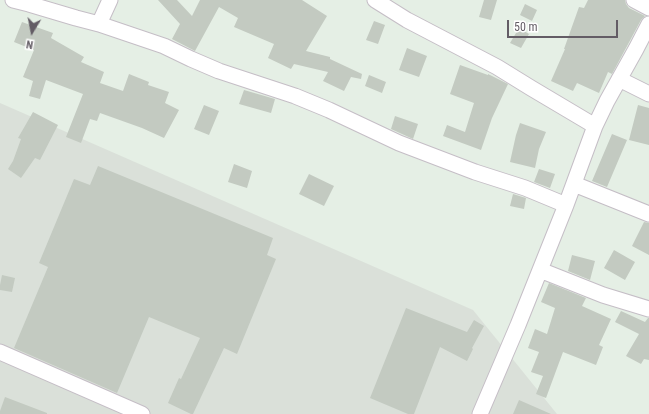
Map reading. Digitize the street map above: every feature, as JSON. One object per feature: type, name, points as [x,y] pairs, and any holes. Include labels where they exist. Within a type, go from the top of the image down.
[{"type":"street","points":[[13,0],[99,24],[164,46],[219,71],[295,96],[329,110],[399,143],[475,172],[525,188],[566,205]]},
{"type":"street","points":[[99,24],[110,0]]},
{"type":"street","points":[[375,0],[407,20],[497,66],[595,126]]},
{"type":"street","points":[[634,0],[649,8]]},
{"type":"street","points":[[480,414],[566,205],[595,126],[607,100],[649,24]]},
{"type":"street","points":[[619,79],[649,94]]},
{"type":"street","points":[[574,184],[649,214]]},
{"type":"street","points":[[540,270],[603,295],[649,309]]},
{"type":"street","points":[[0,352],[142,414]]},
{"type":"shaded area","points":[[0,103],[473,310],[557,414],[0,414]]},
{"type":"building","points":[[158,0],[177,0],[192,16],[200,0],[302,0],[327,16],[306,51],[330,57],[330,59],[362,74],[361,79],[351,77],[344,91],[323,81],[328,72],[294,64],[291,69],[268,58],[274,44],[234,27],[238,18],[219,7],[195,51],[172,39],[180,24]]},
{"type":"building","points":[[484,0],[497,0],[491,20],[479,17]]},
{"type":"building","points":[[588,0],[625,0],[629,8],[645,16],[641,20],[612,74],[608,72],[599,93],[577,83],[573,91],[551,81],[565,49],[579,7],[584,8]]},
{"type":"building","points":[[525,4],[537,10],[532,21],[520,15]]},
{"type":"building","points":[[374,21],[385,25],[378,44],[366,40]]},
{"type":"building","points":[[22,22],[53,33],[51,38],[84,57],[81,62],[104,72],[100,83],[123,91],[129,74],[149,82],[148,85],[169,92],[165,103],[179,110],[164,138],[142,128],[100,113],[97,121],[90,119],[81,143],[66,137],[83,94],[46,80],[40,99],[29,96],[33,81],[23,77],[34,50],[14,42]]},
{"type":"building","points":[[519,28],[529,34],[521,48],[510,43]]},
{"type":"building","points":[[407,48],[427,56],[419,77],[399,70]]},
{"type":"building","points":[[460,65],[488,74],[508,84],[492,118],[481,150],[443,136],[447,125],[465,132],[474,103],[450,94]]},
{"type":"building","points":[[369,75],[386,82],[382,93],[365,86]]},
{"type":"building","points":[[244,90],[275,99],[271,113],[239,104]]},
{"type":"building","points":[[204,105],[219,111],[209,135],[194,129]]},
{"type":"building","points":[[638,105],[649,108],[649,145],[629,140]]},
{"type":"building","points":[[33,112],[58,125],[40,160],[35,158],[21,178],[8,169],[13,161],[21,139],[18,138]]},
{"type":"building","points":[[395,116],[418,124],[413,139],[391,129]]},
{"type":"building","points":[[520,123],[546,132],[539,149],[535,168],[510,162]]},
{"type":"building","points":[[612,134],[627,140],[607,187],[592,181]]},
{"type":"building","points":[[234,164],[252,171],[247,188],[228,182]]},
{"type":"building","points":[[98,166],[273,238],[267,255],[276,259],[237,354],[224,348],[193,414],[168,403],[200,338],[149,317],[117,393],[14,348],[48,267],[39,263],[74,179],[90,185]]},
{"type":"building","points":[[539,169],[555,174],[550,188],[534,182]]},
{"type":"building","points":[[309,174],[334,186],[324,206],[299,194]]},
{"type":"building","points":[[513,194],[526,198],[524,209],[510,206]]},
{"type":"building","points":[[644,222],[649,223],[649,255],[632,246]]},
{"type":"building","points":[[614,250],[635,262],[625,280],[604,268]]},
{"type":"building","points":[[572,255],[595,261],[590,280],[568,271]]},
{"type":"building","points":[[2,275],[15,278],[12,292],[0,290]]},
{"type":"building","points":[[549,283],[586,298],[582,306],[611,319],[599,345],[603,347],[596,365],[563,352],[546,398],[536,394],[543,376],[531,372],[539,352],[528,348],[535,329],[547,334],[555,308],[541,302]]},
{"type":"building","points":[[406,308],[467,332],[474,320],[484,326],[467,361],[440,347],[414,414],[408,414],[370,398]]},
{"type":"building","points":[[621,311],[645,322],[649,318],[649,360],[644,359],[641,364],[626,356],[639,334],[615,322]]},
{"type":"building","points":[[5,397],[47,413],[47,414],[0,414]]},
{"type":"building","points":[[519,400],[551,414],[513,414]]}]
